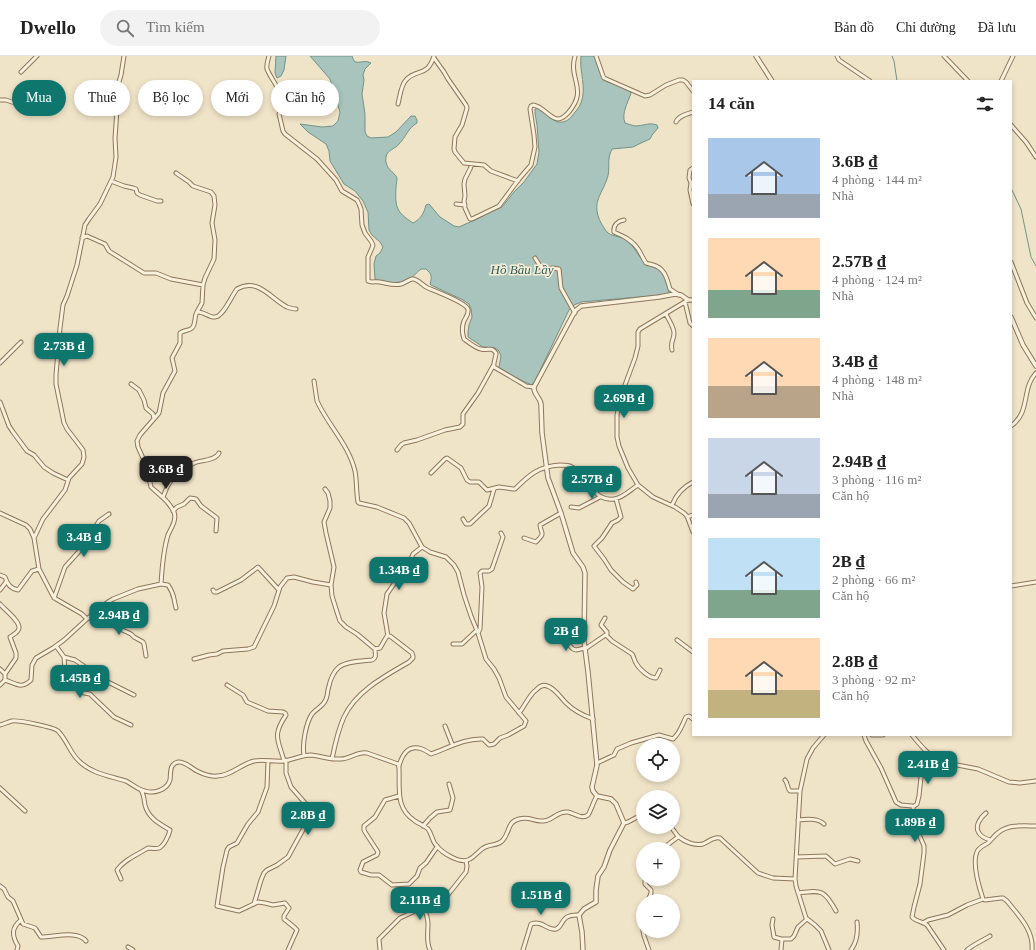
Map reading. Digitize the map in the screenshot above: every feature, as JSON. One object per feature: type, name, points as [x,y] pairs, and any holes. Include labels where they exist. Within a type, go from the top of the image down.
[{"type":"street","points":[[21,72],[37,56]]},
{"type":"street","points":[[34,538],[43,519],[65,490],[68,480],[82,464],[84,457],[84,452],[67,430],[64,423],[56,378],[60,328],[63,305],[68,296],[77,265],[86,223],[100,204],[113,177],[116,157],[115,138],[117,110],[115,95],[121,75],[124,56]]},
{"type":"street","points":[[269,56],[267,68],[281,96],[283,109],[279,114],[285,134],[317,159],[336,180],[342,191],[353,197],[360,204],[363,229],[373,245],[368,257],[368,281],[394,285],[411,279],[463,304],[468,309],[463,327],[463,337],[465,340],[480,349],[490,349],[496,352],[494,367],[463,414],[463,424],[460,427],[445,430],[418,440],[404,443],[396,450]]},
{"type":"street","points":[[472,164],[464,180],[465,205],[470,219],[497,208],[531,165],[535,147],[530,109],[531,106],[538,106],[554,118],[559,119],[566,116],[576,102],[578,92],[573,66],[575,56]]},
{"type":"street","points":[[596,56],[604,78],[642,95],[650,95],[666,85],[678,80],[683,80],[686,82],[692,90]]},
{"type":"street","points":[[756,56],[771,80]]},
{"type":"street","points":[[837,56],[839,60],[868,80]]},
{"type":"street","points":[[944,56],[967,80]]},
{"type":"street","points":[[1001,80],[1013,56]]},
{"type":"street","points":[[398,104],[406,80],[427,70],[434,57],[467,108],[462,125],[455,137],[455,152],[463,162],[484,165],[491,171],[518,181]]},
{"type":"street","points":[[0,100],[12,102]]},
{"type":"street","points":[[676,122],[678,118],[692,112]]},
{"type":"street","points":[[1012,126],[1026,142],[1036,157]]},
{"type":"street","points":[[692,169],[690,170],[689,178],[691,183],[690,190],[692,199]]},
{"type":"street","points":[[161,584],[166,542],[174,519],[173,511],[163,497],[151,487],[145,461],[137,444],[140,435],[159,413],[164,390],[175,371],[172,358],[180,343],[180,333],[183,330],[194,327],[196,312],[202,303],[205,278],[214,259],[215,240],[212,223],[215,206],[214,196],[211,192],[193,186],[176,173]]},
{"type":"street","points":[[111,181],[136,189],[140,195],[161,201]]},
{"type":"street","points":[[456,204],[465,205]]},
{"type":"street","points":[[624,220],[620,221],[616,225],[614,232],[633,243],[646,263],[654,265],[663,271],[667,277],[670,289],[687,301],[690,323],[692,325]]},
{"type":"street","points":[[82,238],[87,236],[105,244],[109,251],[144,273],[156,273],[171,279],[203,285]]},
{"type":"street","points":[[535,258],[544,272],[552,268],[559,269],[561,288],[574,313]]},
{"type":"street","points":[[1012,265],[1027,303],[1036,318]]},
{"type":"street","points":[[196,312],[200,311],[217,317],[237,289],[250,286],[256,286],[266,291],[288,307],[296,310]]},
{"type":"street","points":[[624,823],[613,802],[608,798],[597,796],[593,791],[592,786],[597,763],[585,648],[585,573],[583,567],[573,553],[561,513],[548,478],[542,433],[541,401],[535,394],[534,387],[578,308],[584,305],[675,294],[679,295]]},
{"type":"street","points":[[692,300],[687,301],[640,329],[638,332],[638,346],[635,358],[622,392],[617,415],[617,437],[619,446],[628,468],[638,485],[654,497],[681,510],[687,517],[692,530]]},
{"type":"street","points":[[666,314],[674,331],[671,343],[672,350]]},
{"type":"street","points":[[1012,319],[1023,345],[1036,366]]},
{"type":"street","points":[[0,363],[21,342]]},
{"type":"street","points":[[494,367],[526,386],[534,387]]},
{"type":"street","points":[[1012,425],[1022,413],[1029,383],[1031,378],[1036,373]]},
{"type":"street","points":[[314,382],[318,405],[341,440],[353,463],[357,480],[357,496],[359,503],[377,507],[406,519],[422,547],[430,552],[446,557],[457,569],[464,595],[478,632],[486,659],[499,678],[506,697],[525,719],[526,723],[524,726],[511,734],[500,738],[494,744],[489,745],[482,738],[452,744],[430,754],[418,748],[411,749],[404,754],[399,766],[399,796],[400,802],[406,813],[429,831],[434,844],[437,847],[452,858],[460,861],[466,861],[471,859],[484,847],[499,844],[505,838],[511,824],[514,821],[521,818],[545,821],[558,813],[563,812],[585,817],[589,814],[597,796]]},
{"type":"street","points":[[131,384],[139,390],[146,408],[153,414],[154,419]]},
{"type":"street","points":[[0,402],[9,426],[27,451],[34,455],[44,467],[68,480]]},
{"type":"street","points":[[163,497],[170,482],[177,476],[181,475],[193,463],[206,461],[218,456],[219,453]]},
{"type":"street","points":[[431,474],[447,458],[461,468],[468,482],[479,482],[487,490],[499,487],[514,489],[534,471],[546,467],[563,465],[572,467],[596,494],[611,500],[624,495],[638,485]]},
{"type":"street","points":[[672,506],[675,497],[682,489],[692,483]]},
{"type":"street","points":[[325,489],[328,493],[330,501],[330,508],[324,522],[334,567],[331,585],[332,596],[340,621],[375,649]]},
{"type":"street","points":[[463,519],[466,524],[470,524],[486,509],[494,489]]},
{"type":"street","points":[[571,507],[579,508],[601,497]]},
{"type":"street","points":[[173,511],[190,498],[196,499],[201,506],[217,518],[216,531]]},
{"type":"street","points":[[616,499],[621,517],[612,523],[602,538],[594,546],[611,570],[623,582],[633,589],[637,585],[636,582]]},
{"type":"street","points":[[0,513],[26,525],[32,532],[39,569],[54,598],[82,614],[87,619]]},
{"type":"street","points":[[524,538],[535,542],[537,541],[542,534],[540,525],[561,513]]},
{"type":"street","points":[[54,598],[65,567],[83,547],[99,521],[109,514]]},
{"type":"street","points":[[687,517],[692,515]]},
{"type":"street","points":[[453,644],[460,644],[480,629],[482,587],[480,573],[482,571],[489,571],[492,569],[503,537],[501,533]]},
{"type":"street","points":[[375,649],[381,647],[388,636],[384,621],[387,594],[410,561],[413,554],[422,547]]},
{"type":"street","points":[[213,590],[214,592],[217,592],[241,580],[258,567],[279,590]]},
{"type":"street","points":[[0,575],[5,577],[6,582],[18,590],[32,571],[39,569]]},
{"type":"street","points":[[194,659],[215,655],[223,651],[248,649],[254,647],[274,606],[279,590],[284,581],[290,577],[294,576],[313,582],[331,585]]},
{"type":"street","points":[[0,590],[6,582]]},
{"type":"street","points":[[1012,586],[1036,582]]},
{"type":"street","points":[[5,680],[18,685],[28,683],[32,677],[32,665],[34,660],[64,640],[87,619],[113,599],[132,591],[143,587],[161,584],[168,585],[172,590],[176,608]]},
{"type":"street","points":[[0,604],[17,621],[19,626],[19,630],[10,637],[16,653],[16,658],[5,674],[5,680],[0,685]]},
{"type":"street","points":[[98,610],[116,627],[143,642],[146,656]]},
{"type":"street","points":[[605,618],[601,625],[607,632],[606,635],[612,641],[632,654],[636,662],[650,677],[656,678],[660,670]]},
{"type":"street","points":[[559,628],[567,638],[569,645],[576,650],[585,648],[606,635]]},
{"type":"street","points":[[332,758],[344,717],[356,701],[368,688],[409,662],[413,657],[412,653],[388,636]]},
{"type":"street","points":[[677,640],[692,651]]},
{"type":"street","points":[[56,646],[64,656],[75,660],[104,680],[134,695]]},
{"type":"street","points":[[304,755],[303,744],[309,720],[312,714],[326,700],[329,684],[335,671],[339,667],[357,661],[373,660],[375,656],[375,649]]},
{"type":"street","points":[[64,656],[65,669],[71,680],[84,693],[90,694],[114,717],[131,725]]},
{"type":"street","points":[[0,669],[5,674]]},
{"type":"street","points":[[519,713],[534,691],[545,685],[553,689],[567,704],[579,713],[593,719]]},
{"type":"street","points":[[227,686],[243,695],[247,702],[268,711],[285,713],[286,715],[278,728],[277,733],[279,746],[285,760],[286,773],[291,787],[312,811],[313,816],[305,826],[288,857],[264,873],[254,904]]},
{"type":"street","points":[[597,763],[614,755],[617,749],[631,743],[659,735],[673,739],[681,730],[686,717],[689,716],[692,718]]},
{"type":"street","points":[[0,725],[14,721],[53,728],[59,732],[75,757],[81,763],[96,772],[127,782],[146,792],[153,792],[163,789],[170,780],[170,772],[173,766],[178,762],[207,774],[217,776],[226,775],[257,760],[285,760],[304,755],[339,760],[365,752],[396,763],[399,766]]},
{"type":"street","points":[[445,726],[452,744]]},
{"type":"street","points":[[823,736],[807,759],[800,791],[795,879],[807,919],[821,931],[829,950]]},
{"type":"street","points":[[864,736],[896,802],[901,805],[910,805],[913,807]]},
{"type":"street","points":[[913,736],[925,751],[942,762],[978,769],[1009,782],[1020,783],[1036,781]]},
{"type":"street","points":[[913,807],[917,804],[919,796],[925,751]]},
{"type":"street","points":[[268,760],[266,787],[258,812],[248,823],[237,843],[229,847],[227,850],[217,906],[238,911],[257,902],[275,905],[283,902],[286,903],[289,908],[284,916],[284,919],[297,930],[288,950]]},
{"type":"street","points":[[785,780],[789,790],[800,791]]},
{"type":"street","points":[[423,826],[437,812],[450,810],[453,798],[449,784]]},
{"type":"street","points":[[0,788],[25,811]]},
{"type":"street","points":[[121,880],[117,870],[123,863],[148,848],[160,847],[167,838],[170,830],[157,822],[150,815],[146,808],[144,796],[141,790]]},
{"type":"street","points":[[399,796],[385,800],[375,817],[364,826],[365,832],[378,852],[377,855],[363,862],[360,870],[361,872],[379,876],[392,885],[409,884],[418,876],[420,868],[426,863],[437,847]]},
{"type":"street","points":[[913,807],[915,825],[924,846],[924,853],[920,884],[912,917],[915,920],[927,925],[944,950]]},
{"type":"street","points":[[986,813],[980,819],[978,830],[980,835],[990,840]]},
{"type":"street","points":[[583,950],[579,915],[584,909],[596,902],[598,876],[604,867],[610,850],[624,823],[636,818]]},
{"type":"street","points":[[798,820],[821,821],[824,824]]},
{"type":"street","points":[[983,899],[977,873],[976,857],[980,848],[1000,831],[1008,828],[1036,826]]},
{"type":"street","points":[[676,834],[678,837],[688,842],[698,844],[703,844],[714,837],[718,837],[758,873],[773,878],[795,879]]},
{"type":"street","points":[[671,842],[678,837]]},
{"type":"street","points":[[796,857],[826,856],[835,864],[850,859],[858,861]]},
{"type":"street","points":[[380,950],[379,939],[398,920],[424,908],[433,908],[447,896],[466,872],[466,861]]},
{"type":"street","points":[[0,886],[4,888],[8,897],[13,901],[23,924],[35,928],[41,937],[75,935],[86,941]]},
{"type":"street","points":[[798,892],[816,891],[823,893],[831,902],[836,911]]},
{"type":"street","points":[[923,923],[928,920],[948,915],[983,899],[1001,898],[1007,901],[1027,925],[1032,942],[1032,950]]},
{"type":"street","points":[[424,908],[428,924],[427,930],[430,950]]},
{"type":"street","points":[[523,950],[531,924],[536,922],[551,929],[556,929],[560,927],[561,923],[567,917],[571,915],[579,915]]},
{"type":"street","points":[[773,919],[771,923],[775,938],[791,939],[798,927],[807,919]]},
{"type":"street","points":[[17,950],[18,946],[13,932],[16,925],[21,920]]},
{"type":"street","points":[[851,950],[854,947],[857,934],[857,922]]},
{"type":"street","points":[[967,950],[990,936]]},
{"type":"street","points":[[645,938],[650,950]]},
{"type":"street","points":[[781,950],[782,939]]},
{"type":"street","points":[[1032,942],[1036,940]]},
{"type":"street","points":[[128,947],[134,950]]},
{"type":"water","points":[[276,56],[286,56],[284,70],[281,76],[277,78],[275,73]]},
{"type":"water","name":"Hồ Bầu Lầy","points":[[310,56],[352,56],[355,62],[371,63],[365,69],[363,75],[364,80],[362,94],[365,114],[365,132],[367,136],[371,138],[388,137],[396,132],[411,116],[415,116],[417,120],[417,123],[411,127],[397,146],[389,151],[386,157],[388,167],[397,178],[396,204],[400,212],[413,223],[420,218],[426,205],[429,204],[440,217],[454,226],[459,227],[502,207],[524,182],[537,164],[539,152],[535,109],[538,108],[558,122],[564,122],[569,119],[579,107],[583,97],[581,56],[595,56],[604,80],[625,88],[631,93],[624,112],[625,123],[635,126],[654,124],[657,125],[658,128],[650,139],[633,147],[612,149],[609,157],[608,175],[598,200],[598,216],[608,233],[628,241],[645,262],[657,267],[663,273],[668,286],[669,294],[581,302],[574,305],[569,310],[532,385],[505,371],[499,367],[501,356],[499,351],[495,348],[483,347],[468,337],[469,325],[472,317],[469,304],[431,285],[431,276],[426,269],[421,269],[409,280],[401,282],[387,283],[375,279],[374,264],[376,256],[380,253],[383,247],[369,230],[368,212],[363,201],[355,191],[344,184],[330,161],[329,151],[326,144],[308,132],[300,124],[322,127],[333,126],[338,121],[340,112],[339,80],[330,79]]},
{"type":"waterway","points":[[892,56],[897,80]]},
{"type":"waterway","points":[[1012,190],[1021,209],[1031,257],[1036,266]]}]
